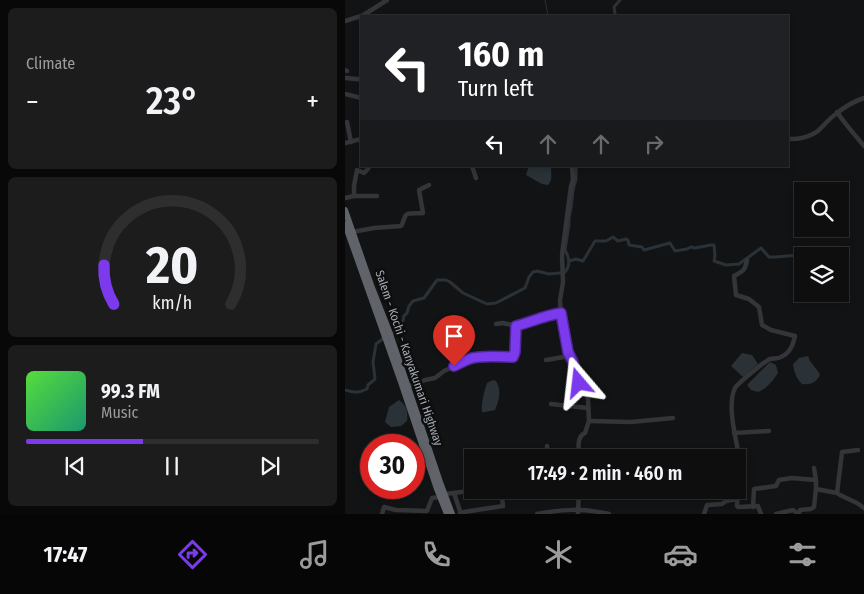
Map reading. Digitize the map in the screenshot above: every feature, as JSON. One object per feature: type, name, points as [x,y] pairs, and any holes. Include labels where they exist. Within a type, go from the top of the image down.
[{"type":"highway","name":"Salem - Kochi - Kanyakumari Highway","points":[[345,210],[347,228],[407,386],[440,482],[447,514]]},
{"type":"highway","name":"Salem - Kochi - Kanyakumari Highway","points":[[390,342],[443,496],[452,514]]},
{"type":"street","points":[[364,15],[387,0]]},
{"type":"street","points":[[345,20],[360,16]]},
{"type":"street","points":[[346,78],[360,79]]},
{"type":"street","points":[[345,94],[360,98]]},
{"type":"street","points":[[789,139],[793,140],[813,134],[837,112],[864,98]]},
{"type":"street","points":[[837,112],[864,146]]},
{"type":"street","points":[[347,122],[351,142]]},
{"type":"street","points":[[345,144],[360,139]]},
{"type":"street","points":[[354,196],[357,170],[364,173],[369,167]]},
{"type":"street","points":[[472,167],[476,178]]},
{"type":"street","points":[[572,167],[573,180],[562,255],[561,313],[566,343],[580,386],[587,399],[589,421],[585,433],[579,438],[579,449]]},
{"type":"street","points":[[347,228],[403,225],[408,214],[423,213],[419,190],[429,185]]},
{"type":"street","points":[[345,198],[377,196]]},
{"type":"street","points":[[737,449],[732,402],[736,387],[742,380],[769,360],[780,358],[786,354],[791,349],[795,336],[771,330],[761,325],[759,307],[749,299],[736,295],[734,276],[744,271],[747,260]]},
{"type":"street","points":[[496,324],[503,323],[516,326],[548,315],[561,313]]},
{"type":"street","points":[[407,386],[435,378],[444,371],[471,358],[513,357],[515,352],[516,326]]},
{"type":"street","points":[[546,360],[570,356]]},
{"type":"street","points":[[551,404],[588,408]]},
{"type":"street","points":[[589,421],[631,422],[673,418]]},
{"type":"street","points":[[734,433],[769,431]]},
{"type":"street","points":[[837,493],[842,452],[859,450]]},
{"type":"street","points":[[776,514],[793,510],[799,514],[800,510],[814,507],[816,480],[814,468]]},
{"type":"street","points":[[753,507],[754,490],[756,489],[776,486],[779,480],[792,478],[816,480]]},
{"type":"street","points":[[816,489],[837,493],[840,496],[857,502],[864,508]]},
{"type":"street","points":[[382,514],[384,507],[396,510],[427,511],[432,498],[464,491]]},
{"type":"street","points":[[454,493],[461,514],[503,506],[502,499]]},
{"type":"street","points":[[704,514],[707,505],[722,504],[737,499],[738,507],[758,506],[761,514]]},
{"type":"street","points":[[537,514],[557,510],[609,514]]},
{"type":"shaded area","points":[[529,167],[551,167],[551,181],[548,185],[542,184],[526,175]]},
{"type":"shaded area","points":[[742,353],[752,355],[758,364],[743,377],[731,366]]},
{"type":"shaded area","points":[[808,356],[820,374],[813,383],[802,384],[796,375],[793,364],[799,358]]},
{"type":"shaded area","points":[[770,362],[776,365],[778,373],[764,389],[758,392],[751,390],[747,385]]},
{"type":"shaded area","points":[[493,380],[496,381],[499,388],[495,410],[482,412],[482,401],[487,383]]},
{"type":"shaded area","points":[[399,400],[406,409],[407,421],[401,426],[391,427],[385,422],[389,407]]},
{"type":"waterway","points":[[545,0],[548,15]]},
{"type":"waterway","points":[[616,15],[614,7],[620,0]]},
{"type":"waterway","points":[[565,272],[569,264],[565,250],[576,179],[576,167]]},
{"type":"waterway","points":[[569,261],[576,259],[583,261],[595,241],[606,241],[613,237],[618,241],[626,239],[629,245],[642,247],[644,250],[670,243],[675,251],[691,247],[714,245],[714,261],[726,265],[739,264],[761,248],[769,257],[794,256]]},
{"type":"waterway","points":[[391,335],[402,325],[404,316],[413,301],[424,298],[437,280],[446,280],[463,293],[487,304],[496,303],[525,288],[533,272],[560,273]]},
{"type":"waterway","points":[[345,390],[356,392],[367,389],[368,385],[375,379],[373,362],[376,344],[385,337]]},
{"type":"route","points":[[454,366],[471,358],[513,357],[515,352],[516,326],[548,315],[561,313],[568,352],[579,383]]}]
